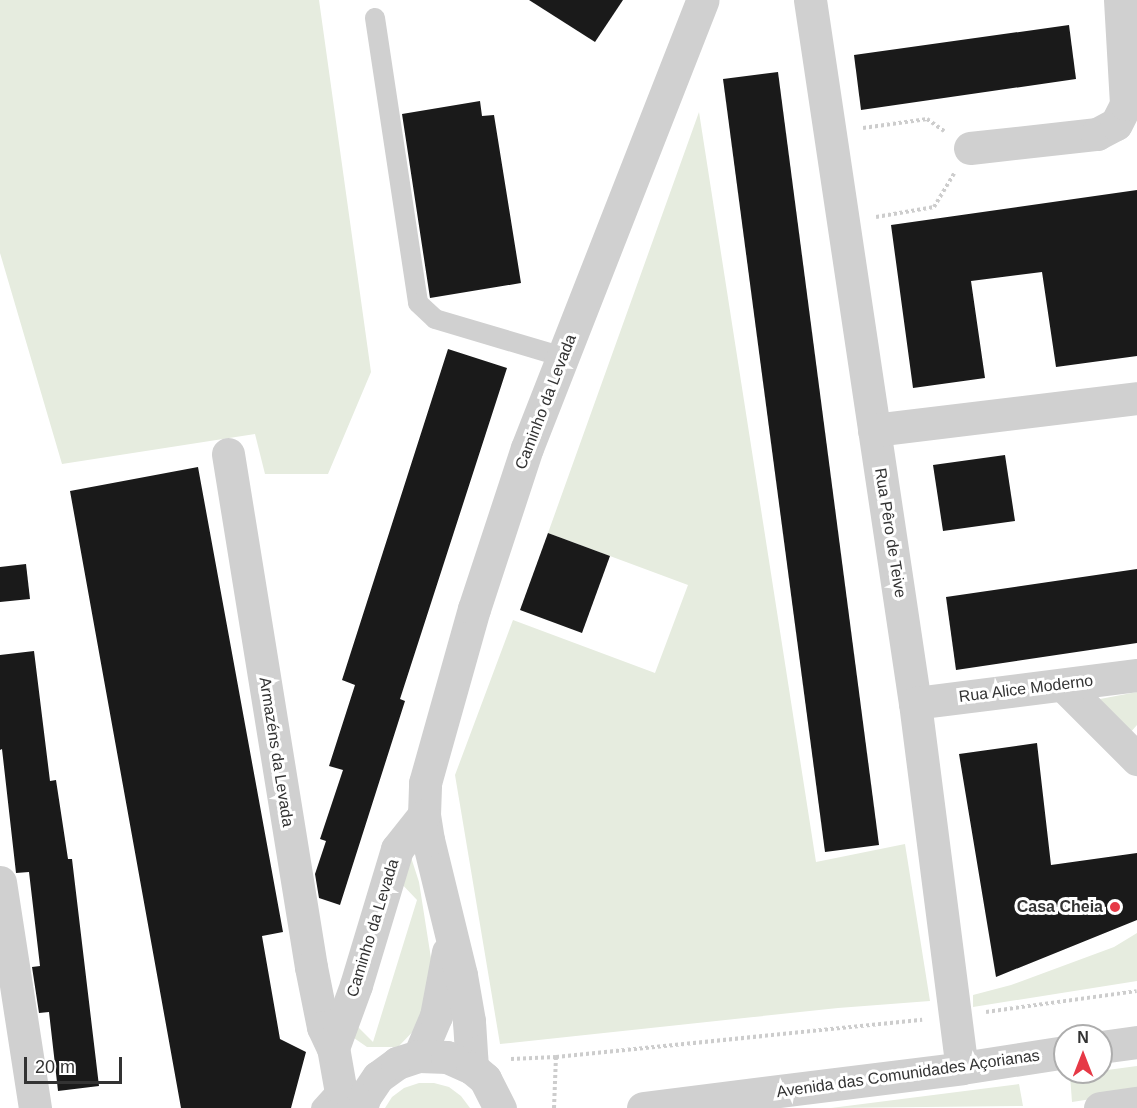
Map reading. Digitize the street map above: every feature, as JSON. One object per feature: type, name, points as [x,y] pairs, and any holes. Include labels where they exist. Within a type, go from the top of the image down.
[{"type":"street","name":"Caminho da Levada","points":[[472,1068],[463,987],[424,815],[425,783],[449,691],[527,448],[703,0]]},
{"type":"street","name":"Rua Pêro de Teive","points":[[810,0],[915,703],[962,1068]]},
{"type":"street","points":[[970,148],[1096,134],[1116,124],[1126,104],[1120,0]]},
{"type":"street","points":[[874,430],[1137,398]]},
{"type":"street","name":"Armazéns da Levada","points":[[228,454],[311,967],[323,1027],[333,1048],[342,1103]]},
{"type":"street","name":"Rua Alice Moderno","points":[[915,703],[1137,675]]},
{"type":"street","points":[[1063,685],[1137,759]]},
{"type":"street","name":"Caminho da Levada","points":[[333,1048],[356,985],[397,849],[424,815]]},
{"type":"street","points":[[0,882],[35,1108]]},
{"type":"street","name":"Caminho da Levada","points":[[419,1056],[436,1016],[446,973],[450,929]]},
{"type":"street","points":[[1113,1045],[1137,1042]]},
{"type":"street","points":[[333,1048],[378,1077]]},
{"type":"street","name":"Avenida das Comunidades Açorianas","points":[[643,1108],[962,1068],[1053,1054]]},
{"type":"street","points":[[342,1103],[365,1096],[378,1077],[397,1063],[419,1056],[447,1057],[472,1068],[485,1079],[500,1108]]},
{"type":"street","points":[[1100,1108],[1137,1103]]},
{"type":"lane","points":[[375,18],[418,303],[435,320],[563,357]]},
{"type":"path","points":[[829,133],[927,119],[970,148],[934,207],[843,223]]},
{"type":"path","points":[[554,1108],[556,1057],[956,1017],[1137,991]]},
{"type":"shaded area","points":[[0,0],[319,0],[371,372],[328,474],[265,474],[255,434],[62,464],[0,253]]},
{"type":"shaded area","points":[[699,112],[816,862],[905,844],[930,1001],[838,1008],[500,1044],[455,775],[513,620],[655,673],[688,585],[548,533]]},
{"type":"shaded area","points":[[1137,692],[1137,725],[1129,734],[1100,699]]},
{"type":"shaded area","points":[[409,851],[419,882],[433,971],[423,1021],[398,1047],[367,1047],[354,1038],[356,1025],[373,1042],[417,900],[398,880]]},
{"type":"shaded area","points":[[1137,933],[1137,981],[973,1007],[973,995],[1011,985],[1114,947]]},
{"type":"shaded area","points":[[1137,1066],[1137,1092],[1072,1102],[1071,1084],[1113,1084],[1113,1069]]},
{"type":"shaded area","points":[[419,1083],[434,1083],[449,1087],[461,1096],[470,1108],[385,1108],[392,1097],[404,1088]]},
{"type":"shaded area","points":[[1019,1084],[1023,1106],[831,1108]]},
{"type":"building","points":[[529,0],[623,0],[595,42]]},
{"type":"building","points":[[1069,25],[1076,79],[861,110],[854,55]]},
{"type":"building","points":[[778,72],[879,845],[825,852],[723,79]]},
{"type":"building","points":[[480,101],[482,116],[494,115],[521,283],[430,298],[402,114]]},
{"type":"building","points":[[1137,190],[1137,356],[1056,367],[1042,272],[971,281],[985,378],[913,388],[891,225]]},
{"type":"building","points":[[448,349],[507,368],[400,699],[405,701],[340,905],[319,898],[315,874],[326,841],[320,839],[343,770],[329,766],[355,685],[342,680]]},
{"type":"building","points":[[1005,455],[1015,521],[943,531],[933,465]]},
{"type":"building","points":[[198,467],[283,932],[262,936],[280,1039],[306,1052],[291,1108],[181,1108],[70,491]]},
{"type":"building","points":[[548,533],[610,556],[582,633],[520,610]]},
{"type":"building","points":[[26,564],[30,599],[0,602],[0,567]]},
{"type":"building","points":[[1137,569],[1137,643],[956,670],[946,597]]},
{"type":"building","points":[[34,651],[50,781],[56,780],[68,859],[72,859],[99,1086],[58,1091],[49,1012],[39,1013],[32,967],[40,966],[29,872],[16,873],[2,749],[0,750],[0,655]]},
{"type":"building","points":[[1037,743],[1051,865],[1137,853],[1137,920],[996,977],[959,754]]},
{"type":"place","name":"Casa Cheia","points":[[1115,907]]}]
